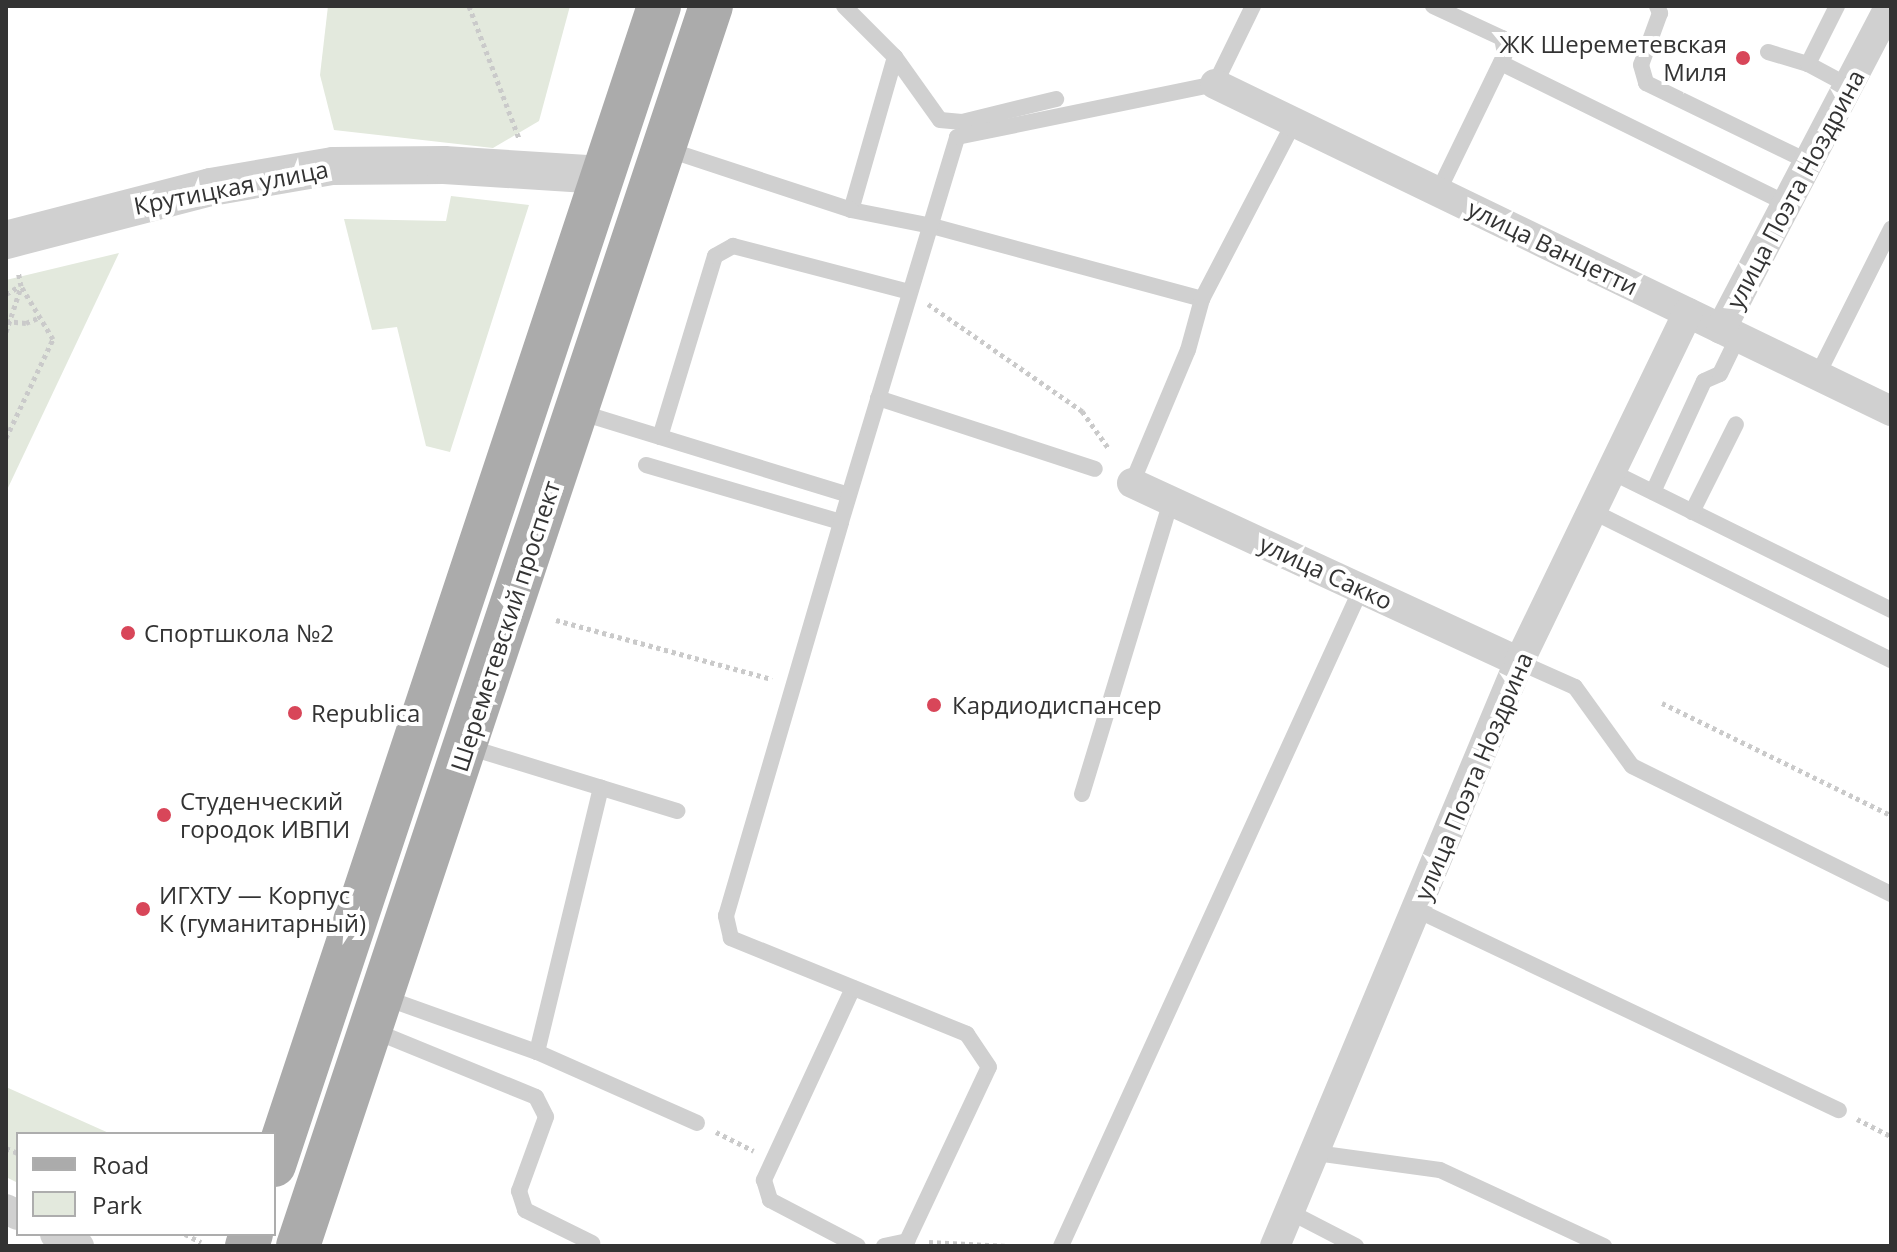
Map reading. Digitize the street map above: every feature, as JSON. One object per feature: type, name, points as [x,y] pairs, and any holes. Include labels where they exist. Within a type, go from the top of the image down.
[{"type":"main road","name":"Шереметевский проспект","points":[[276,1159],[659,6]]},
{"type":"main road","name":"Шереметевский проспект","points":[[298,1246],[711,6]]},
{"type":"main road","name":"Крутицкая улица","points":[[603,175],[650,190]]},
{"type":"street","name":"улица Поэта Ноздрина","points":[[1730,333],[1787,204],[1890,6]]},
{"type":"street","name":"улица Ванцетти","points":[[1215,84],[1891,411]]},
{"type":"street","name":"Крутицкая улица","points":[[6,240],[211,187],[333,166],[444,165],[603,175]]},
{"type":"street","name":"улица Поэта Ноздрина","points":[[1275,1246],[1292,1213],[1519,662],[1688,313]]},
{"type":"street","name":"улица Сакко","points":[[1132,483],[1519,662]]},
{"type":"street","points":[[59,1236],[79,1246]]},
{"type":"lane","points":[[844,6],[895,57],[940,120],[962,122],[1056,99]]},
{"type":"lane","points":[[884,1246],[907,1241],[989,1067],[967,1034],[731,938],[726,916],[909,292],[932,226],[957,137],[1215,84],[1253,6]]},
{"type":"lane","points":[[1433,6],[1502,38],[1501,63],[1438,192]]},
{"type":"lane","points":[[1657,6],[1660,13],[1641,65],[1646,83],[1809,162]]},
{"type":"lane","points":[[1808,64],[1837,6]]},
{"type":"lane","points":[[1768,52],[1808,64],[1849,86]]},
{"type":"lane","points":[[851,210],[895,57]]},
{"type":"lane","points":[[1501,63],[1787,204]]},
{"type":"lane","points":[[1132,483],[1188,350],[1202,299],[1294,122]]},
{"type":"lane","points":[[664,149],[851,210],[932,226],[1202,299]]},
{"type":"lane","points":[[1817,376],[1891,229]]},
{"type":"lane","points":[[660,437],[715,256],[733,246],[909,292]]},
{"type":"lane","points":[[1653,492],[1704,381],[1720,374],[1730,333]]},
{"type":"lane","points":[[878,398],[1095,469]]},
{"type":"lane","points":[[576,412],[849,495]]},
{"type":"lane","points":[[1692,512],[1736,424]]},
{"type":"lane","points":[[646,465],[841,522]]},
{"type":"lane","points":[[1612,472],[1891,610]]},
{"type":"lane","points":[[1082,794],[1171,501]]},
{"type":"lane","points":[[1592,511],[1891,660]]},
{"type":"lane","points":[[1061,1246],[1361,589]]},
{"type":"lane","points":[[1519,662],[1575,687],[1632,766],[1891,894]]},
{"type":"lane","points":[[465,746],[677,811]]},
{"type":"lane","points":[[537,1052],[601,788]]},
{"type":"lane","points":[[1417,910],[1839,1110]]},
{"type":"lane","points":[[853,988],[764,1180],[770,1200],[858,1246]]},
{"type":"lane","points":[[376,1013],[537,1052],[697,1123]]},
{"type":"lane","points":[[376,1013],[536,1097],[546,1117],[519,1191],[525,1210],[592,1243]]},
{"type":"lane","points":[[1316,1153],[1440,1170],[1604,1246]]},
{"type":"lane","points":[[1292,1213],[1356,1246]]},
{"type":"path","points":[[469,6],[522,147]]},
{"type":"path","points":[[6,294],[21,286]]},
{"type":"path","points":[[6,438],[53,339],[21,286]]},
{"type":"path","points":[[6,332],[21,286]]},
{"type":"path","points":[[909,292],[1082,411],[1132,483]]},
{"type":"path","points":[[8,322],[40,317]]},
{"type":"path","points":[[556,620],[793,684]]},
{"type":"path","points":[[1662,703],[1891,815]]},
{"type":"path","points":[[1839,1110],[1891,1136]]},
{"type":"path","points":[[697,1123],[773,1160]]},
{"type":"path","points":[[189,1236],[201,1242]]},
{"type":"path","points":[[907,1241],[1008,1246]]},
{"type":"green space","points":[[328,6],[570,6],[539,121],[493,148],[334,130],[320,75]]},
{"type":"green space","points":[[451,196],[529,205],[450,452],[426,446],[397,327],[372,330],[344,219],[446,221]]},
{"type":"green space","points":[[119,253],[6,492],[6,280]]},
{"type":"green space","points":[[6,1087],[107,1132],[16,1132],[16,1182],[6,1177]]},
{"type":"place","name":"ЖК Шереметевская Миля","points":[[1743,58]]},
{"type":"place","name":"Спортшкола №2","points":[[128,633]]},
{"type":"place","name":"Кардиодиспансер","points":[[934,705]]},
{"type":"place","name":"Republica","points":[[295,713]]},
{"type":"place","name":"Студенческий городок ИВПИ","points":[[164,815]]},
{"type":"place","name":"ИГХТУ — Корпус К (гуманитарный)","points":[[143,909]]}]
